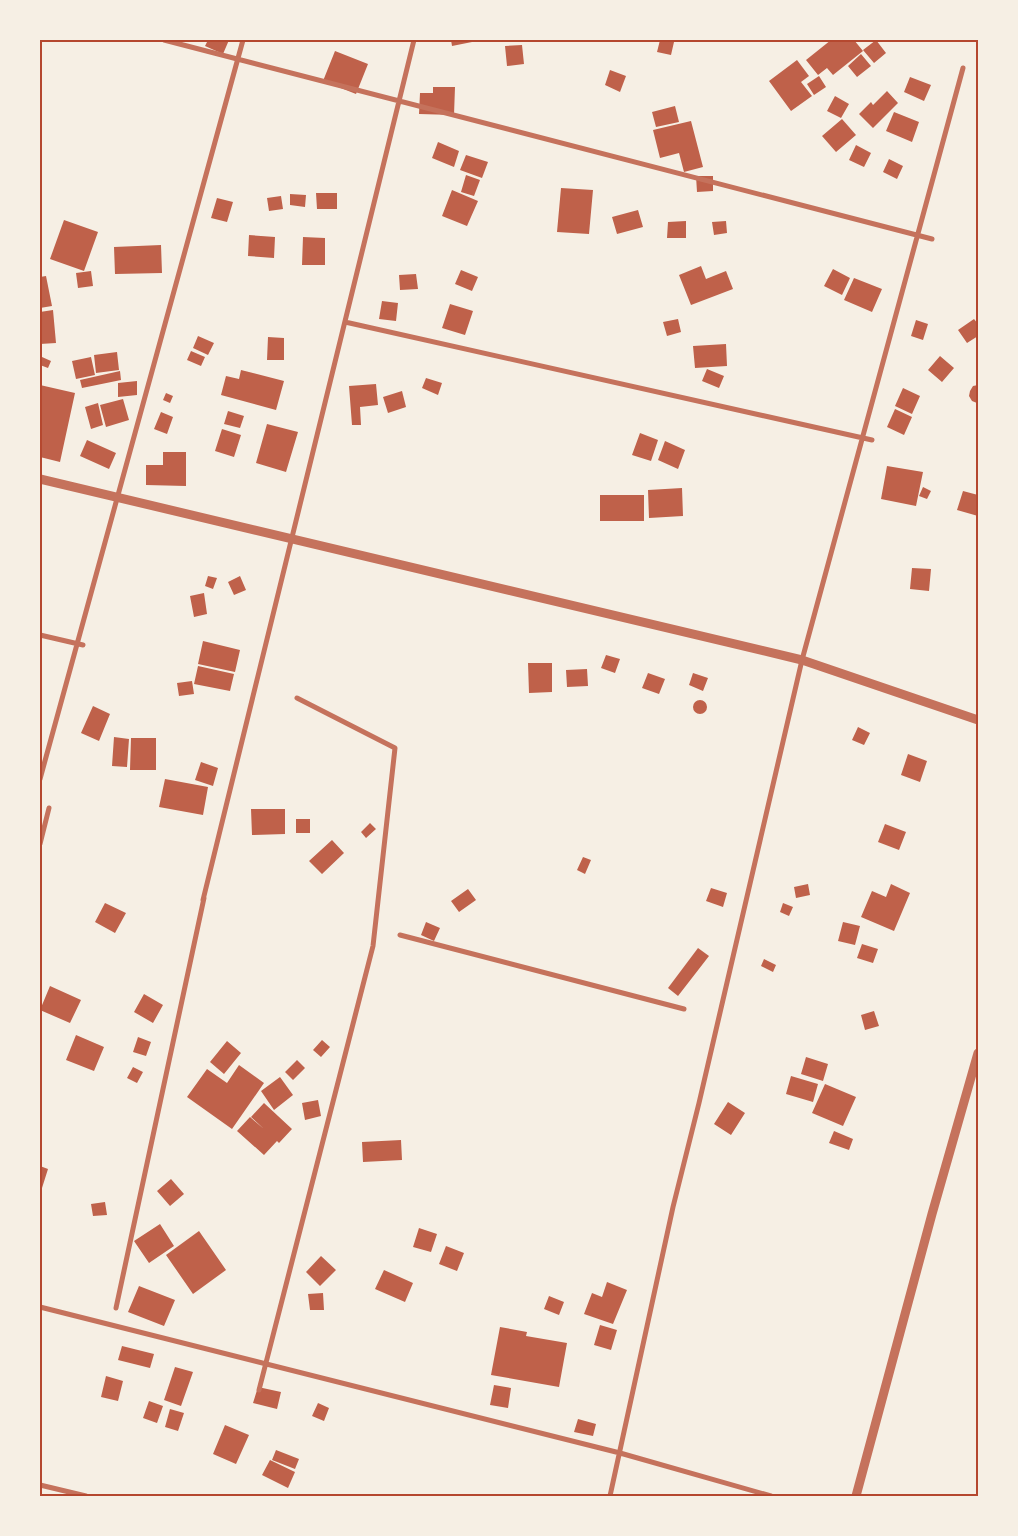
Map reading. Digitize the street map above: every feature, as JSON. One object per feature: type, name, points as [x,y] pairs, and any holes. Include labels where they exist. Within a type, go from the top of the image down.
[{"type":"street","points":[[164,40],[932,239]]},
{"type":"street","points":[[40,779],[243,40]]},
{"type":"street","points":[[116,1308],[208,876],[414,40]]},
{"type":"street","points":[[610,1496],[673,1207],[802,660],[963,68]]},
{"type":"street","points":[[344,322],[872,440]]},
{"type":"street","points":[[40,479],[802,660],[978,720]]},
{"type":"street","points":[[40,635],[82,646]]},
{"type":"street","points":[[259,1390],[373,946],[395,748],[297,698]]},
{"type":"street","points":[[40,844],[49,808]]},
{"type":"street","points":[[203,900],[208,876]]},
{"type":"street","points":[[400,935],[684,1009]]},
{"type":"street","points":[[856,1496],[978,1053]]},
{"type":"street","points":[[40,1307],[620,1453],[772,1496]]},
{"type":"street","points":[[40,1485],[86,1496]]},
{"type":"building","points":[[208,40],[229,40],[223,54],[205,46]]},
{"type":"building","points":[[451,40],[472,40],[472,42],[452,46]]},
{"type":"building","points":[[660,40],[674,42],[671,55],[657,52]]},
{"type":"building","points":[[831,40],[854,40],[863,51],[833,75],[827,68],[818,75],[806,60]]},
{"type":"building","points":[[876,40],[886,53],[874,63],[863,50]]},
{"type":"building","points":[[522,45],[524,64],[507,66],[505,46]]},
{"type":"building","points":[[335,51],[368,64],[356,94],[323,81]]},
{"type":"building","points":[[861,54],[871,66],[857,77],[848,66]]},
{"type":"building","points":[[797,60],[809,76],[801,82],[812,96],[791,111],[769,81]]},
{"type":"building","points":[[610,70],[626,76],[620,92],[605,85]]},
{"type":"building","points":[[819,76],[826,87],[814,95],[807,84]]},
{"type":"building","points":[[910,77],[931,85],[924,101],[904,92]]},
{"type":"building","points":[[433,87],[455,87],[454,115],[419,114],[420,93],[433,93]]},
{"type":"building","points":[[887,91],[898,103],[873,128],[859,114],[871,102],[873,105]]},
{"type":"building","points":[[835,96],[849,104],[841,118],[827,111]]},
{"type":"building","points":[[675,106],[679,122],[656,127],[652,112]]},
{"type":"building","points":[[894,112],[919,122],[912,142],[886,131]]},
{"type":"building","points":[[842,119],[856,135],[836,152],[822,136]]},
{"type":"building","points":[[691,121],[703,167],[684,172],[679,153],[660,158],[653,130]]},
{"type":"building","points":[[438,142],[459,151],[454,167],[432,158]]},
{"type":"building","points":[[856,145],[871,153],[864,167],[849,160]]},
{"type":"building","points":[[466,155],[488,162],[482,178],[460,170]]},
{"type":"building","points":[[889,159],[903,166],[897,179],[883,172]]},
{"type":"building","points":[[466,175],[480,180],[474,196],[461,192]]},
{"type":"building","points":[[696,176],[713,176],[713,191],[697,192]]},
{"type":"building","points":[[561,188],[593,190],[589,234],[557,232]]},
{"type":"building","points":[[452,190],[478,201],[467,226],[442,216]]},
{"type":"building","points":[[316,193],[337,193],[337,209],[317,209]]},
{"type":"building","points":[[290,194],[306,195],[305,207],[290,205]]},
{"type":"building","points":[[281,196],[283,209],[269,211],[267,198]]},
{"type":"building","points":[[217,198],[233,202],[227,222],[211,218]]},
{"type":"building","points":[[638,210],[643,227],[617,234],[612,217]]},
{"type":"building","points":[[64,220],[98,232],[84,271],[50,259]]},
{"type":"building","points":[[686,221],[686,238],[667,238],[668,222]]},
{"type":"building","points":[[726,221],[727,233],[714,235],[712,222]]},
{"type":"building","points":[[249,235],[275,237],[274,258],[248,256]]},
{"type":"building","points":[[303,237],[325,238],[325,265],[302,265]]},
{"type":"building","points":[[161,245],[162,273],[115,274],[114,247]]},
{"type":"building","points":[[701,266],[706,279],[726,271],[733,289],[691,305],[679,275]]},
{"type":"building","points":[[833,269],[850,278],[842,295],[824,286]]},
{"type":"building","points":[[461,270],[478,277],[472,291],[455,284]]},
{"type":"building","points":[[91,271],[93,286],[78,288],[76,273]]},
{"type":"building","points":[[416,274],[418,289],[400,290],[399,275]]},
{"type":"building","points":[[46,276],[52,306],[40,308],[40,277]]},
{"type":"building","points":[[854,278],[882,289],[872,312],[844,300]]},
{"type":"building","points":[[382,301],[398,303],[396,321],[379,319]]},
{"type":"building","points":[[450,304],[473,311],[465,335],[442,328]]},
{"type":"building","points":[[53,310],[56,343],[40,344],[40,312]]},
{"type":"building","points":[[678,319],[681,332],[667,336],[663,322]]},
{"type":"building","points":[[974,319],[978,324],[978,336],[967,343],[958,330]]},
{"type":"building","points":[[916,320],[928,324],[923,340],[911,336]]},
{"type":"building","points":[[198,336],[214,343],[208,355],[193,348]]},
{"type":"building","points":[[268,337],[284,338],[284,360],[267,360]]},
{"type":"building","points":[[726,344],[727,366],[695,368],[693,346]]},
{"type":"building","points":[[191,351],[205,357],[201,366],[187,360]]},
{"type":"building","points":[[117,352],[119,370],[96,373],[94,355]]},
{"type":"building","points":[[940,356],[954,368],[942,382],[928,370]]},
{"type":"building","points":[[42,357],[51,361],[48,368],[40,365]]},
{"type":"building","points":[[91,357],[95,375],[76,379],[72,361]]},
{"type":"building","points":[[707,369],[724,376],[719,388],[702,381]]},
{"type":"building","points":[[241,370],[284,381],[276,410],[221,395],[226,376],[239,379]]},
{"type":"building","points":[[120,371],[121,380],[82,388],[80,380]]},
{"type":"building","points":[[426,378],[442,383],[438,395],[422,388]]},
{"type":"building","points":[[137,381],[137,395],[118,397],[118,383]]},
{"type":"building","points":[[376,384],[378,405],[360,407],[361,425],[352,425],[349,386]]},
{"type":"building","points":[[40,385],[75,393],[60,462],[40,457]]},
{"type":"building","points":[[978,385],[977,403],[972,401],[969,396],[973,386]]},
{"type":"building","points":[[903,388],[920,396],[912,414],[895,406]]},
{"type":"building","points":[[402,391],[406,407],[388,413],[383,397]]},
{"type":"building","points":[[166,393],[173,396],[170,403],[163,400]]},
{"type":"building","points":[[123,399],[129,420],[106,427],[100,405]]},
{"type":"building","points":[[98,403],[103,425],[91,429],[85,407]]},
{"type":"building","points":[[895,409],[912,417],[904,435],[887,427]]},
{"type":"building","points":[[228,411],[244,416],[240,428],[224,424]]},
{"type":"building","points":[[161,412],[173,417],[167,434],[154,429]]},
{"type":"building","points":[[267,424],[298,432],[286,472],[256,463]]},
{"type":"building","points":[[222,429],[241,435],[234,457],[215,451]]},
{"type":"building","points":[[640,433],[658,440],[651,461],[632,455]]},
{"type":"building","points":[[87,440],[116,453],[109,469],[80,456]]},
{"type":"building","points":[[665,441],[685,450],[678,469],[658,460]]},
{"type":"building","points":[[163,452],[186,452],[186,486],[146,485],[146,465],[163,465]]},
{"type":"building","points":[[887,466],[923,472],[916,506],[881,499]]},
{"type":"building","points":[[923,487],[931,491],[927,499],[919,496]]},
{"type":"building","points":[[682,488],[683,516],[649,518],[648,490]]},
{"type":"building","points":[[963,491],[978,495],[978,516],[957,510]]},
{"type":"building","points":[[600,495],[644,495],[644,521],[600,521]]},
{"type":"building","points":[[912,568],[931,569],[929,591],[910,589]]},
{"type":"building","points":[[208,576],[217,578],[213,589],[205,586]]},
{"type":"building","points":[[240,576],[246,590],[234,595],[228,582]]},
{"type":"building","points":[[204,593],[207,614],[194,617],[190,596]]},
{"type":"building","points":[[203,641],[240,650],[235,672],[198,664]]},
{"type":"building","points":[[606,655],[620,659],[615,673],[601,668]]},
{"type":"building","points":[[528,663],[552,663],[552,692],[529,693]]},
{"type":"building","points":[[198,666],[234,674],[230,691],[194,684]]},
{"type":"building","points":[[587,669],[588,686],[567,687],[566,670]]},
{"type":"building","points":[[648,673],[665,679],[659,694],[642,688]]},
{"type":"building","points":[[693,673],[708,678],[703,691],[689,685]]},
{"type":"building","points":[[192,681],[194,694],[179,696],[177,683]]},
{"type":"building","points":[[700,700],[705,702],[707,707],[705,712],[700,714],[695,712],[693,707],[695,702]]},
{"type":"building","points":[[93,706],[110,714],[99,741],[81,733]]},
{"type":"building","points":[[858,727],[870,733],[864,745],[852,740]]},
{"type":"building","points":[[114,737],[129,739],[127,767],[112,766]]},
{"type":"building","points":[[131,738],[156,738],[156,770],[130,770]]},
{"type":"building","points":[[908,754],[927,761],[920,782],[901,775]]},
{"type":"building","points":[[201,762],[218,768],[213,786],[195,780]]},
{"type":"building","points":[[165,779],[208,787],[203,815],[159,807]]},
{"type":"building","points":[[251,809],[285,809],[285,834],[252,835]]},
{"type":"building","points":[[296,819],[310,819],[310,833],[296,833]]},
{"type":"building","points":[[370,823],[376,829],[366,838],[361,832]]},
{"type":"building","points":[[885,824],[906,832],[899,850],[878,842]]},
{"type":"building","points":[[332,840],[344,853],[322,874],[309,861]]},
{"type":"building","points":[[583,857],[591,860],[585,874],[577,870]]},
{"type":"building","points":[[808,884],[810,895],[796,898],[794,887]]},
{"type":"building","points":[[891,884],[910,893],[894,931],[861,917],[872,891],[886,897]]},
{"type":"building","points":[[711,888],[727,893],[723,907],[706,901]]},
{"type":"building","points":[[468,889],[476,900],[459,912],[451,901]]},
{"type":"building","points":[[105,903],[126,913],[115,933],[95,922]]},
{"type":"building","points":[[783,903],[793,907],[789,916],[780,912]]},
{"type":"building","points":[[426,922],[440,928],[434,941],[421,935]]},
{"type":"building","points":[[843,922],[860,926],[855,945],[838,941]]},
{"type":"building","points":[[862,944],[878,949],[873,963],[857,958]]},
{"type":"building","points":[[698,948],[709,956],[678,996],[668,988]]},
{"type":"building","points":[[764,959],[776,965],[773,972],[761,966]]},
{"type":"building","points":[[50,986],[81,1000],[70,1023],[40,1010]]},
{"type":"building","points":[[144,994],[163,1005],[153,1023],[134,1012]]},
{"type":"building","points":[[874,1011],[879,1026],[865,1030],[861,1015]]},
{"type":"building","points":[[76,1035],[104,1047],[94,1071],[66,1060]]},
{"type":"building","points":[[138,1037],[151,1042],[146,1056],[133,1052]]},
{"type":"building","points":[[322,1040],[330,1047],[321,1057],[313,1050]]},
{"type":"building","points":[[227,1041],[241,1053],[224,1074],[210,1062]]},
{"type":"building","points":[[806,1057],[828,1064],[823,1081],[801,1074]]},
{"type":"building","points":[[297,1060],[305,1068],[293,1080],[285,1072]]},
{"type":"building","points":[[239,1065],[264,1083],[232,1129],[187,1097],[207,1069],[227,1083]]},
{"type":"building","points":[[133,1067],[143,1072],[137,1083],[127,1078]]},
{"type":"building","points":[[791,1076],[818,1084],[813,1102],[786,1094]]},
{"type":"building","points":[[280,1077],[293,1095],[274,1110],[261,1091]]},
{"type":"building","points":[[825,1084],[856,1097],[843,1126],[812,1113]]},
{"type":"building","points":[[318,1100],[321,1116],[305,1120],[302,1103]]},
{"type":"building","points":[[728,1102],[745,1113],[731,1135],[714,1124]]},
{"type":"building","points":[[264,1103],[292,1129],[264,1155],[237,1131],[250,1117],[264,1129],[251,1117]]},
{"type":"building","points":[[834,1131],[853,1139],[849,1150],[829,1143]]},
{"type":"building","points":[[401,1140],[402,1160],[363,1162],[362,1142]]},
{"type":"building","points":[[40,1166],[48,1169],[42,1188],[40,1187]]},
{"type":"building","points":[[171,1179],[184,1194],[170,1206],[157,1191]]},
{"type":"building","points":[[105,1202],[107,1215],[93,1216],[91,1204]]},
{"type":"building","points":[[160,1224],[174,1246],[149,1263],[134,1241]]},
{"type":"building","points":[[419,1228],[437,1234],[431,1252],[413,1247]]},
{"type":"building","points":[[199,1231],[226,1270],[193,1294],[166,1255]]},
{"type":"building","points":[[446,1246],[464,1253],[457,1271],[439,1264]]},
{"type":"building","points":[[321,1256],[336,1270],[320,1286],[306,1272]]},
{"type":"building","points":[[384,1270],[413,1283],[405,1302],[375,1289]]},
{"type":"building","points":[[607,1282],[627,1290],[613,1324],[584,1314],[592,1293],[602,1297]]},
{"type":"building","points":[[139,1286],[175,1300],[164,1326],[128,1312]]},
{"type":"building","points":[[323,1293],[324,1310],[310,1310],[308,1294]]},
{"type":"building","points":[[549,1296],[564,1302],[559,1315],[544,1309]]},
{"type":"building","points":[[600,1325],[617,1330],[611,1350],[594,1345]]},
{"type":"building","points":[[500,1327],[527,1332],[526,1336],[567,1343],[559,1387],[491,1375]]},
{"type":"building","points":[[122,1346],[154,1354],[150,1368],[118,1360]]},
{"type":"building","points":[[175,1367],[193,1372],[181,1406],[164,1400]]},
{"type":"building","points":[[106,1376],[123,1381],[118,1401],[101,1397]]},
{"type":"building","points":[[494,1385],[511,1388],[508,1408],[490,1405]]},
{"type":"building","points":[[258,1387],[281,1392],[277,1409],[253,1403]]},
{"type":"building","points":[[149,1401],[163,1406],[157,1423],[143,1418]]},
{"type":"building","points":[[318,1403],[329,1408],[324,1421],[312,1416]]},
{"type":"building","points":[[170,1409],[184,1413],[178,1431],[165,1427]]},
{"type":"building","points":[[578,1419],[596,1424],[593,1436],[574,1432]]},
{"type":"building","points":[[225,1425],[249,1435],[236,1464],[213,1454]]},
{"type":"building","points":[[276,1450],[299,1459],[295,1469],[272,1460]]},
{"type":"building","points":[[270,1460],[295,1472],[288,1488],[262,1475]]}]
